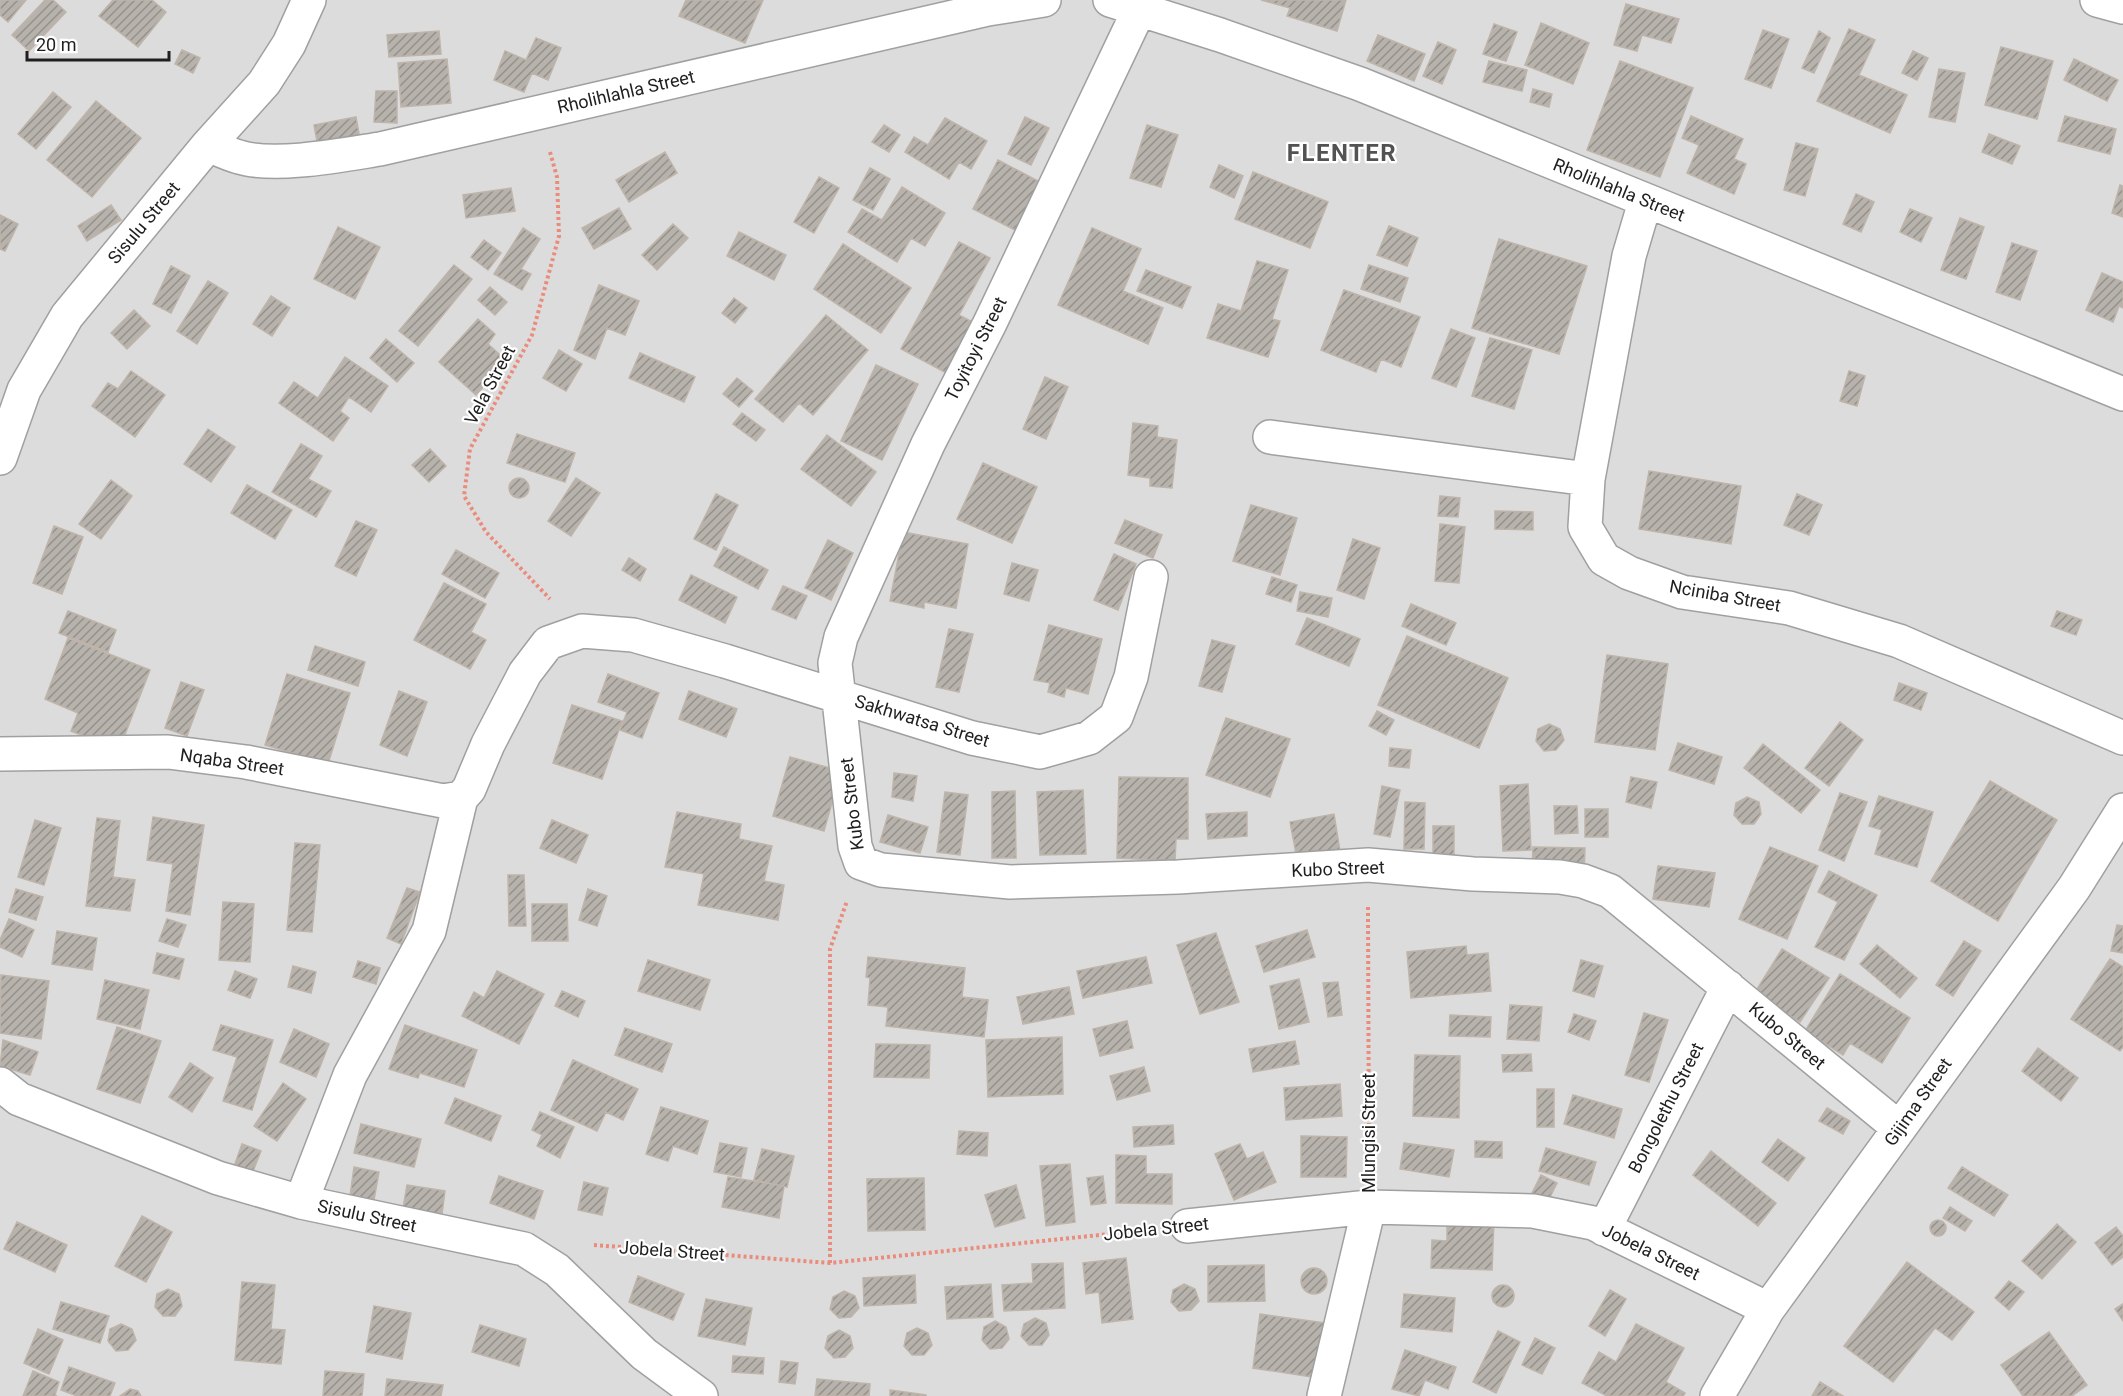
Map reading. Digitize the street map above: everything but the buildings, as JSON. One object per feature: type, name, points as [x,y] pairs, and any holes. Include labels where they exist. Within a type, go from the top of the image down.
[{"type":"street","name":"Sisulu Street","points":[[0,458],[24,390],[66,316],[208,144],[264,83],[289,44],[309,0]]},
{"type":"street","name":"Rholihlahla Street","points":[[208,144],[240,158],[275,160],[329,157],[380,149],[988,9],[1044,0]]},
{"type":"street","points":[[2097,0],[2123,7]]},
{"type":"street","name":"Rholihlahla Street","points":[[1125,4],[1360,84],[2123,394]]},
{"type":"street","name":"Toyitoyi Street","points":[[839,695],[835,663],[841,637],[928,444],[990,323],[1125,4]]},
{"type":"street","name":"Nciniba Street","points":[[1645,201],[1629,256],[1588,478],[1585,527],[1604,559],[1629,573],[1682,592],[1789,608],[1899,641],[2123,738]]},
{"type":"street","points":[[1270,437],[1588,478]]},
{"type":"street","name":"Sakhwatsa Street","points":[[582,631],[633,635],[839,695],[972,738],[1040,752],[1089,738],[1116,717],[1131,677],[1151,577]]},
{"type":"street","points":[[301,1202],[350,1075],[429,931],[461,798],[469,789],[488,744],[525,673],[548,643],[582,631]]},
{"type":"street","name":"Kubo Street","points":[[839,695],[855,846],[861,863],[881,870],[1010,882],[1178,877],[1368,865],[1583,880],[1610,891],[1899,1128]]},
{"type":"street","name":"Nqaba Street","points":[[0,754],[168,752],[246,762],[443,801],[461,798]]},
{"type":"street","name":"Gijima Street","points":[[1717,1396],[1768,1309],[2074,888],[2123,810]]},
{"type":"street","name":"Bongolethu Street","points":[[1604,1229],[1728,987]]},
{"type":"street","name":"Sisulu Street","points":[[0,1084],[19,1099],[218,1178],[301,1202],[525,1249],[557,1270],[644,1354],[701,1396]]},
{"type":"street","name":"Jobela Street","points":[[1187,1226],[1369,1207],[1533,1211],[1562,1215],[1604,1229],[1768,1309]]},
{"type":"street","name":"Mlungisi Street","points":[[1324,1396],[1369,1207]]},
{"type":"path","name":"Vela Street","points":[[540,112],[557,177],[559,236],[532,335],[470,449],[464,496],[486,532],[582,631]]},
{"type":"path","points":[[830,1263],[830,949],[861,863]]},
{"type":"path","name":"Mlungisi Street","points":[[1368,865],[1369,1207]]},
{"type":"path","name":"Jobela Street","points":[[525,1249],[586,1245],[830,1263],[1187,1226]]},
{"type":"shaded area","points":[[0,0],[2123,0],[2123,1396],[0,1396]]},
{"type":"district","name":"FLENTER","points":[[1342,153]]}]
